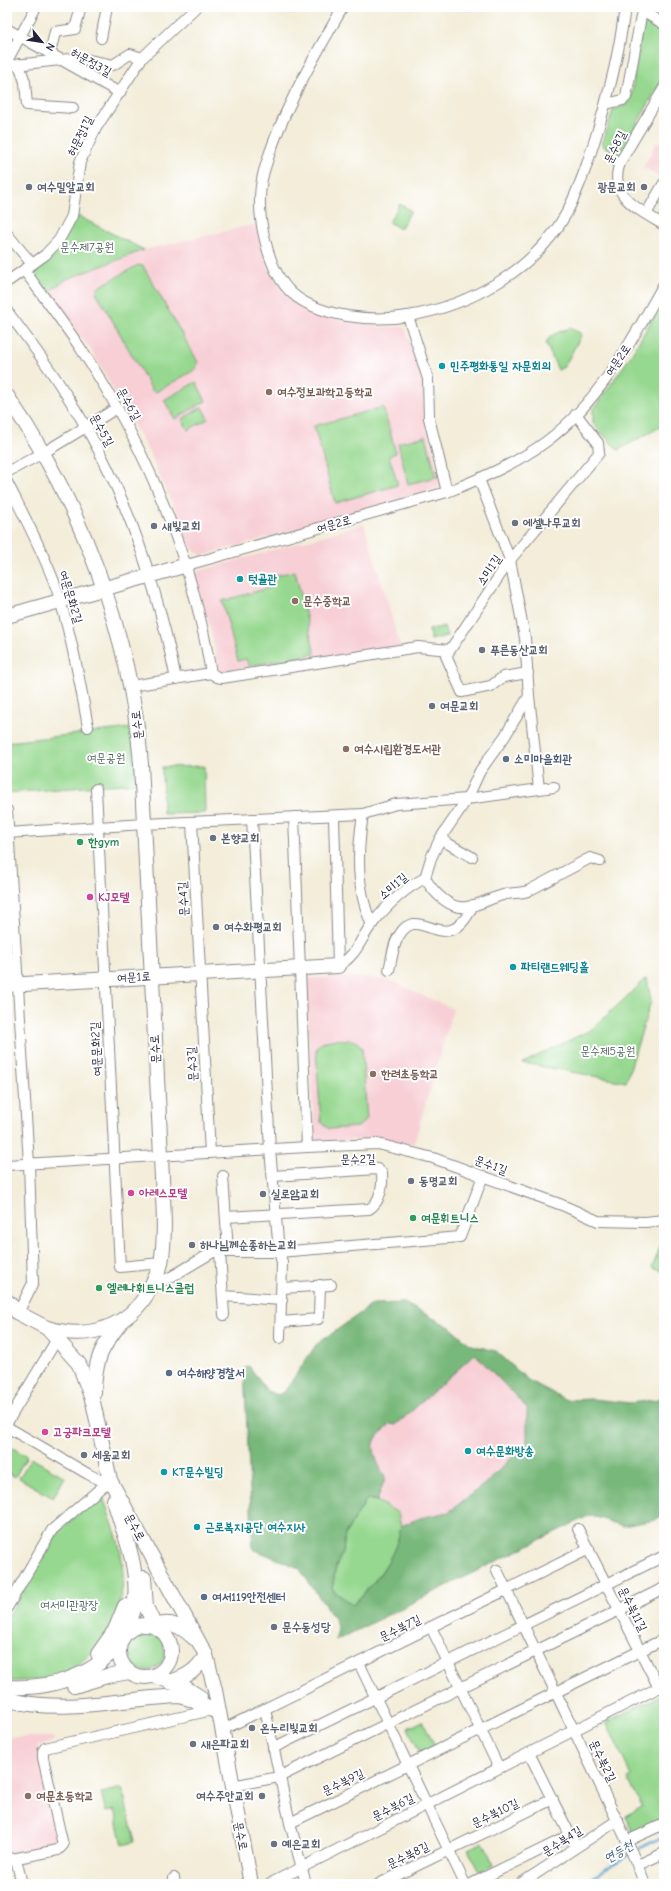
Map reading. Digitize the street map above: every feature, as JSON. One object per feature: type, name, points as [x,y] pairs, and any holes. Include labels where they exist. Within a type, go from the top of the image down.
[{"type":"street","points":[[7,61],[36,7]]},
{"type":"street","points":[[50,53],[55,32],[75,29],[81,7]]},
{"type":"street","points":[[101,38],[107,7]]},
{"type":"street","points":[[343,7],[308,69],[273,142],[261,189],[260,212],[267,248],[277,273],[289,290],[303,302],[314,308],[329,313],[360,318],[380,319],[408,316],[440,308],[484,290],[502,279],[537,252],[549,238],[565,215],[583,179],[616,67],[625,7]]},
{"type":"street","name":"허문정1길","points":[[7,282],[52,249],[68,226],[74,210],[77,177],[82,158],[96,128],[142,58],[191,9]]},
{"type":"street","points":[[606,104],[623,100],[626,96],[642,9],[664,24]]},
{"type":"street","name":"허문정3길","points":[[7,29],[120,93]]},
{"type":"street","points":[[7,66],[78,58],[112,65],[130,54],[142,58]]},
{"type":"street","points":[[20,64],[25,82],[27,105],[73,108]]},
{"type":"street","name":"문수8길","points":[[664,88],[622,159],[617,171],[617,183],[623,195],[629,202],[664,225]]},
{"type":"street","points":[[646,214],[664,183]]},
{"type":"street","name":"문수6길","points":[[7,234],[81,348],[148,465],[166,507],[187,565]]},
{"type":"street","name":"여문2로","points":[[7,616],[447,492],[479,479],[534,449],[563,428],[610,374],[664,284]]},
{"type":"street","name":"문수5길","points":[[7,311],[53,373],[85,426],[112,477],[150,576]]},
{"type":"street","points":[[408,316],[428,379],[429,418],[447,492]]},
{"type":"street","name":"문수로","points":[[7,396],[62,486],[92,556],[131,686],[139,738],[161,1156],[163,1220],[161,1263],[152,1286],[134,1312],[123,1320],[103,1329],[76,1333],[63,1332],[47,1328]]},
{"type":"street","points":[[7,472],[42,453],[116,408]]},
{"type":"street","name":"소미1길","points":[[449,650],[510,560],[599,453],[598,443],[576,414]]},
{"type":"street","points":[[479,479],[510,560],[520,609],[525,638],[529,696],[539,789]]},
{"type":"street","name":"여문문화2길","points":[[7,482],[33,534],[60,601],[78,671],[88,727]]},
{"type":"street","points":[[187,565],[204,631],[211,673]]},
{"type":"street","points":[[150,576],[166,626],[176,679]]},
{"type":"street","points":[[131,686],[211,673],[222,678],[418,647],[449,650],[446,658],[462,692],[491,686],[503,677],[528,673]]},
{"type":"street","name":"소미1길","points":[[338,966],[350,958],[372,925],[404,891],[425,878],[431,858],[440,839],[467,799],[480,771],[505,736],[529,696]]},
{"type":"street","points":[[8,833],[144,824],[363,814],[396,804],[467,799],[554,787]]},
{"type":"street","name":"여문문화2길","points":[[96,789],[120,1267],[161,1263]]},
{"type":"street","points":[[7,810],[13,985],[29,1164],[33,1283],[13,1313]]},
{"type":"street","points":[[363,814],[358,845],[360,888],[364,908],[372,925]]},
{"type":"street","points":[[334,816],[338,966]]},
{"type":"street","points":[[294,817],[307,1147]]},
{"type":"street","points":[[252,819],[270,1149],[279,1252],[282,1260],[280,1338]]},
{"type":"street","name":"문수4길","points":[[192,822],[200,974]]},
{"type":"street","points":[[440,839],[472,858]]},
{"type":"street","points":[[425,878],[438,894],[450,903],[462,907],[473,905],[504,894],[520,894],[590,858],[600,861]]},
{"type":"street","points":[[389,970],[398,937],[403,929],[409,926],[422,924],[439,932],[451,931],[466,919],[473,905]]},
{"type":"street","name":"여문1로","points":[[13,985],[106,978],[300,970],[338,966]]},
{"type":"street","name":"문수3길","points":[[200,974],[210,1153]]},
{"type":"street","name":"문수1길","points":[[7,1165],[378,1144],[433,1158],[562,1205],[598,1221],[637,1222],[664,1220]]},
{"type":"street","name":"문수2길","points":[[226,1217],[371,1208],[381,1190],[382,1173],[377,1170],[273,1176]]},
{"type":"street","points":[[223,1176],[226,1217],[222,1296],[224,1315]]},
{"type":"street","points":[[152,1286],[171,1277],[211,1253],[279,1252],[460,1237],[483,1176]]},
{"type":"street","points":[[281,1322],[318,1319],[320,1285]]},
{"type":"street","points":[[282,1288],[331,1285]]},
{"type":"street","points":[[222,1296],[282,1300]]},
{"type":"street","points":[[7,1301],[13,1313],[47,1328],[79,1364],[93,1402],[110,1480],[143,1565],[146,1607],[155,1626],[167,1636],[171,1651],[167,1666],[154,1676]]},
{"type":"street","points":[[93,1402],[94,1373],[98,1358],[108,1339],[123,1320]]},
{"type":"street","points":[[7,1423],[57,1338]]},
{"type":"street","points":[[7,1427],[88,1474],[98,1478],[110,1480]]},
{"type":"street","points":[[7,1608],[52,1530],[110,1480]]},
{"type":"street","points":[[126,1520],[132,1558],[135,1603],[121,1640],[120,1657],[123,1665],[129,1672],[141,1677],[154,1676],[176,1684],[205,1700],[212,1710],[223,1735]]},
{"type":"street","points":[[54,1684],[82,1666],[98,1653],[110,1639],[119,1620],[125,1604],[128,1588],[126,1520]]},
{"type":"street","name":"문수로","points":[[126,1520],[201,1647],[216,1690],[232,1786],[251,1884]]},
{"type":"street","points":[[578,1529],[606,1584]]},
{"type":"street","name":"문수북7길","points":[[223,1735],[265,1709],[588,1549]]},
{"type":"street","points":[[273,1748],[664,1556]]},
{"type":"street","name":"문수북2길","points":[[497,1570],[638,1863]]},
{"type":"street","name":"문수북11길","points":[[606,1584],[640,1651],[662,1687]]},
{"type":"street","points":[[232,1786],[280,1777],[664,1588]]},
{"type":"street","points":[[7,1686],[38,1687],[76,1677],[104,1660],[126,1634],[139,1626],[155,1626],[164,1623],[176,1625],[201,1647],[200,1664],[191,1674],[176,1684]]},
{"type":"street","points":[[431,1627],[500,1768]]},
{"type":"street","points":[[408,1765],[664,1639]]},
{"type":"street","points":[[359,1663],[465,1884]]},
{"type":"street","points":[[7,1693],[34,1696],[43,1695],[93,1680],[129,1672]]},
{"type":"street","points":[[176,1684],[216,1690]]},
{"type":"street","name":"문수북6길","points":[[269,1884],[662,1687]]},
{"type":"street","points":[[7,1699],[24,1704],[46,1706],[180,1696],[190,1699],[212,1710]]},
{"type":"street","points":[[265,1709],[300,1868],[306,1884]]},
{"type":"street","points":[[22,1884],[11,1859],[58,1850],[63,1845],[43,1758],[43,1751],[45,1748],[212,1710]]},
{"type":"street","points":[[529,1753],[576,1847]]},
{"type":"street","name":"문수북9길","points":[[290,1823],[408,1765]]},
{"type":"street","name":"문수북10길","points":[[448,1850],[553,1799]]},
{"type":"street","name":"문수북4길","points":[[520,1884],[618,1820]]},
{"type":"street","points":[[627,1841],[664,1824]]},
{"type":"street","points":[[471,1884],[571,1835]]},
{"type":"street","name":"문수북8길","points":[[379,1884],[448,1850]]},
{"type":"street","points":[[645,1884],[638,1863],[664,1853]]},
{"type":"shaded area","points":[[657,142],[664,146],[664,166],[658,176],[643,167]]},
{"type":"shaded area","name":"여수정보과학고등학교","points":[[256,224],[267,265],[283,293],[295,304],[307,312],[344,321],[382,327],[404,327],[422,374],[424,384],[424,413],[441,487],[202,556],[185,542],[173,505],[149,452],[91,350],[47,293],[67,279],[144,250]]},
{"type":"shaded area","name":"문수중학교","points":[[364,524],[401,648],[221,675],[209,623],[195,579],[199,571]]},
{"type":"shaded area","name":"한려초등학교","points":[[357,977],[391,981],[453,1009],[414,1144],[380,1139],[315,1141],[305,978]]},
{"type":"shaded area","points":[[475,1354],[527,1408],[527,1442],[488,1481],[449,1512],[420,1518],[401,1526],[398,1513],[377,1501],[385,1478],[374,1454],[374,1442],[378,1435],[391,1424],[396,1425]]},
{"type":"shaded area","name":"여문초등학교","points":[[7,1737],[53,1737],[54,1741],[38,1747],[60,1842],[59,1845],[7,1858]]},
{"type":"green space","points":[[651,22],[664,30],[664,76],[619,156],[602,145],[613,110],[628,104],[631,98],[641,32],[645,25]]},
{"type":"green space","points":[[400,204],[411,211],[400,229],[389,222]]},
{"type":"green space","name":"문수제7공원","points":[[78,216],[144,250],[67,279],[47,293],[31,273],[57,251]]},
{"type":"green space","points":[[138,265],[143,266],[198,362],[196,369],[156,392],[152,390],[96,292],[99,287]]},
{"type":"green space","points":[[664,299],[664,425],[618,450],[593,424],[593,410],[630,357]]},
{"type":"green space","points":[[570,328],[582,334],[564,367],[558,370],[546,344],[552,335]]},
{"type":"green space","points":[[196,382],[206,401],[175,419],[164,400]]},
{"type":"green space","points":[[202,407],[208,419],[188,430],[182,419]]},
{"type":"green space","points":[[383,407],[396,453],[389,456],[398,485],[335,503],[314,426]]},
{"type":"green space","points":[[426,436],[436,477],[408,484],[398,443]]},
{"type":"green space","points":[[295,571],[315,654],[249,666],[246,659],[238,661],[222,601],[272,587],[270,577]]},
{"type":"green space","points":[[444,626],[447,636],[431,640],[429,630]]},
{"type":"green space","name":"여문공원","points":[[131,728],[137,783],[7,793],[7,742]]},
{"type":"green space","points":[[204,766],[205,813],[163,814],[162,767]]},
{"type":"green space","name":"문수제5공원","points":[[647,978],[651,1001],[626,1082],[523,1063],[592,1029]]},
{"type":"green space","points":[[352,1040],[358,1043],[362,1048],[367,1119],[358,1127],[329,1129],[321,1122],[316,1050],[318,1046],[326,1041]]},
{"type":"green space","points":[[663,1240],[664,1241],[664,1272],[652,1268]]},
{"type":"green space","points":[[404,1303],[450,1327],[471,1345],[496,1351],[528,1380],[566,1400],[592,1399],[631,1403],[655,1400],[664,1395],[664,1514],[655,1520],[623,1526],[590,1515],[335,1641],[338,1630],[335,1620],[299,1568],[253,1549],[244,1369],[249,1366],[267,1391],[278,1395],[285,1391],[316,1345],[373,1304]],"holes":[[[475,1354],[527,1408],[527,1442],[488,1481],[449,1512],[420,1518],[401,1526],[394,1548],[383,1570],[376,1580],[352,1605],[332,1589],[336,1567],[343,1551],[345,1534],[367,1499],[377,1501],[385,1478],[374,1452],[375,1442],[380,1433],[391,1424],[396,1425]]]},
{"type":"green space","points":[[7,1445],[27,1456],[15,1477],[7,1472]]},
{"type":"green space","points":[[31,1458],[65,1477],[53,1498],[19,1478]]},
{"type":"green space","name":"여서미관광장","points":[[102,1494],[118,1541],[123,1570],[123,1586],[115,1617],[98,1645],[75,1667],[61,1674],[41,1679],[28,1681],[7,1681],[7,1618],[60,1530]]},
{"type":"green space","points":[[367,1499],[377,1501],[398,1513],[400,1531],[399,1538],[386,1565],[380,1574],[352,1605],[332,1589],[336,1567],[343,1551],[345,1534]]},
{"type":"green space","points":[[149,1631],[156,1634],[162,1640],[165,1651],[164,1659],[156,1668],[149,1671],[141,1671],[134,1668],[126,1659],[125,1647],[128,1640],[137,1632]]},
{"type":"green space","points":[[664,1694],[664,1820],[634,1835],[625,1816],[642,1807],[628,1779],[632,1777],[606,1722]]},
{"type":"green space","points":[[423,1721],[435,1746],[420,1753],[408,1728]]},
{"type":"green space","points":[[122,1788],[135,1842],[123,1845],[115,1810],[106,1812],[101,1793]]},
{"type":"green space","points":[[483,1842],[494,1865],[480,1872],[468,1849]]},
{"type":"waterway","name":"연등천","points":[[634,1851],[664,1836]]},
{"type":"waterway","name":"연등천","points":[[582,1884],[630,1854]]},
{"type":"place","name":"여수밀알교회","points":[[29,187]]},
{"type":"place","name":"광문교회","points":[[644,187]]},
{"type":"place","name":"민주평화통일 자문회의","points":[[442,366]]},
{"type":"place","name":"여수정보과학고등학교","points":[[269,392]]},
{"type":"place","name":"에셀나무교회","points":[[515,523]]},
{"type":"place","name":"새빛교회","points":[[154,526]]},
{"type":"place","name":"텃골관","points":[[240,579]]},
{"type":"place","name":"문수중학교","points":[[295,601]]},
{"type":"place","name":"푸른동산교회","points":[[482,650]]},
{"type":"place","name":"여문교회","points":[[432,706]]},
{"type":"place","name":"여수시립환경도서관","points":[[346,749]]},
{"type":"place","name":"소미마을회관","points":[[506,759]]},
{"type":"place","name":"본향교회","points":[[213,838]]},
{"type":"place","name":"한gym","points":[[80,842]]},
{"type":"place","name":"KJ모텔","points":[[90,897]]},
{"type":"place","name":"여수화평교회","points":[[216,927]]},
{"type":"place","name":"파티랜드웨딩홀","points":[[513,967]]},
{"type":"place","name":"한려초등학교","points":[[373,1074]]},
{"type":"place","name":"동명교회","points":[[411,1181]]},
{"type":"place","name":"아레스모텔","points":[[131,1193]]},
{"type":"place","name":"실로암교회","points":[[263,1194]]},
{"type":"place","name":"여문휘트니스","points":[[413,1218]]},
{"type":"place","name":"하나님께순종하는교회","points":[[192,1245]]},
{"type":"place","name":"엘레나휘트니스클럽","points":[[99,1288]]},
{"type":"place","name":"여수해양경찰서","points":[[169,1373]]},
{"type":"place","name":"고궁파크모텔","points":[[45,1432]]},
{"type":"place","name":"여수문화방송","points":[[468,1451]]},
{"type":"place","name":"세움교회","points":[[84,1455]]},
{"type":"place","name":"KT문수빌딩","points":[[164,1472]]},
{"type":"place","name":"근로복지공단 여수지사","points":[[197,1527]]},
{"type":"place","name":"여서119안전센터","points":[[204,1597]]},
{"type":"place","name":"문수동성당","points":[[274,1627]]},
{"type":"place","name":"온누리빛교회","points":[[252,1728]]},
{"type":"place","name":"새은파교회","points":[[193,1744]]},
{"type":"place","name":"여문초등학교","points":[[28,1796]]},
{"type":"place","name":"여수주안교회","points":[[262,1796]]},
{"type":"place","name":"예은교회","points":[[274,1844]]}]
